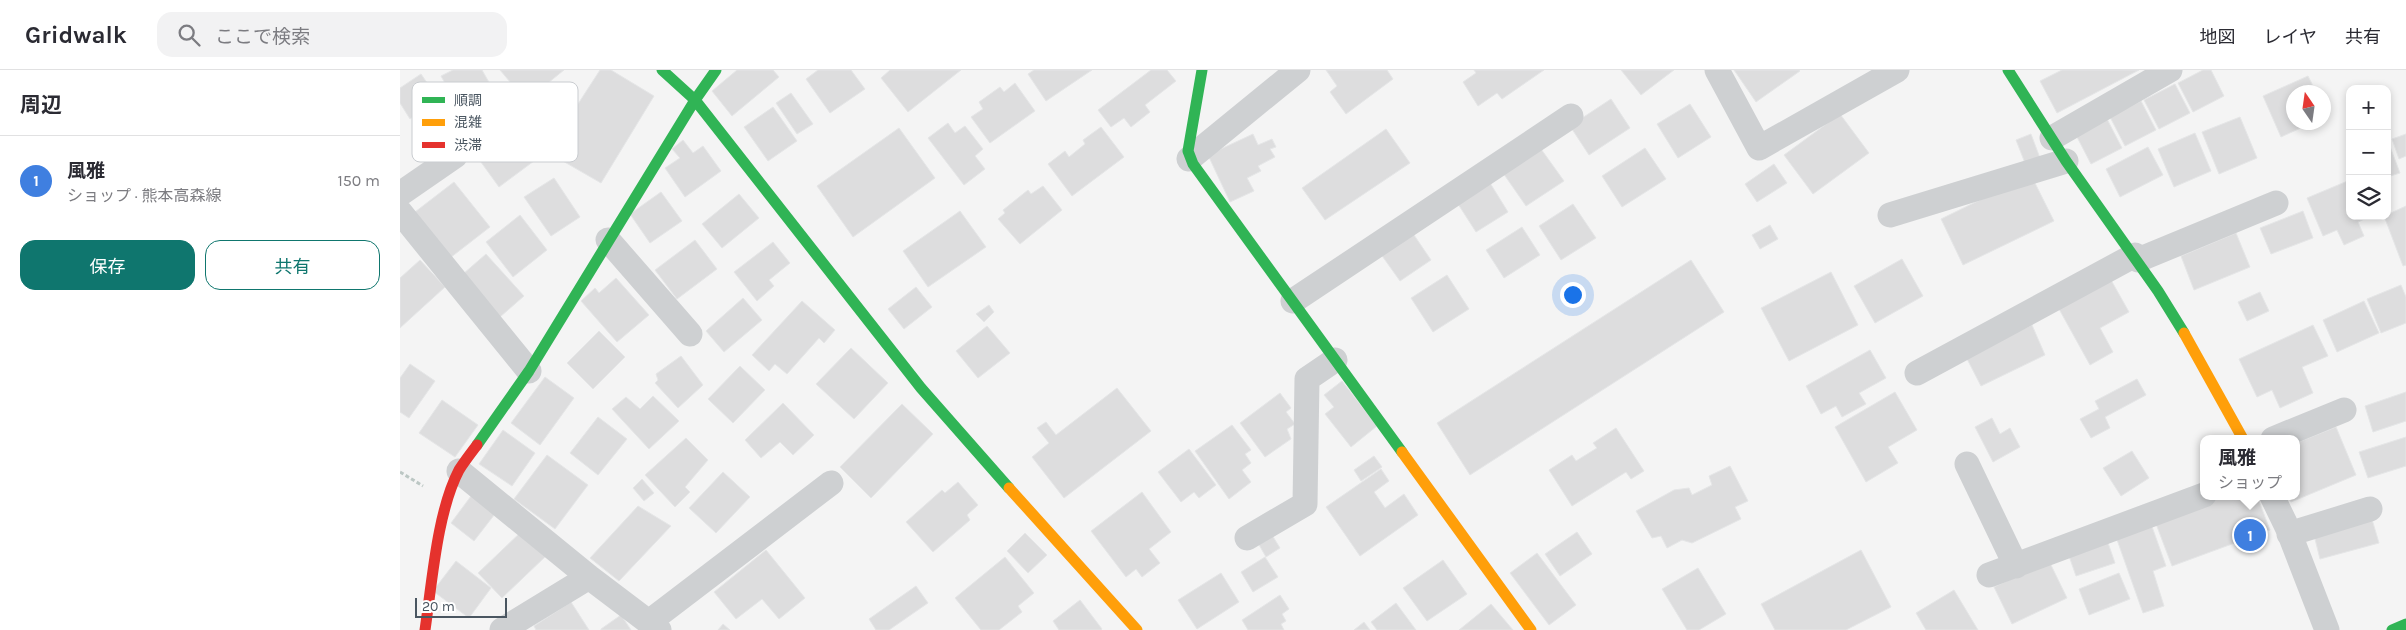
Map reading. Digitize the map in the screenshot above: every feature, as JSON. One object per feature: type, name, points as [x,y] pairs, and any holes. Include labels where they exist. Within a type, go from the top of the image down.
[{"type":"street","points":[[662,70],[695,100],[921,388],[1075,563],[1137,630]]},
{"type":"street","points":[[425,630],[438,544],[459,471],[529,371],[608,240],[695,100],[716,70]]},
{"type":"street","points":[[1202,70],[1189,146],[1190,159],[1531,630]]},
{"type":"street","points":[[1190,159],[1298,70]]},
{"type":"street","points":[[1717,70],[1760,148],[1897,70]]},
{"type":"street","points":[[2008,70],[2066,161],[2136,258],[2198,356],[2241,435]]},
{"type":"street","points":[[2052,138],[2170,70]]},
{"type":"street","points":[[1293,300],[1571,116]]},
{"type":"street","points":[[1890,215],[2066,161]]},
{"type":"street","points":[[400,194],[446,162]]},
{"type":"street","points":[[1917,373],[2136,258],[2276,204]]},
{"type":"street","points":[[400,212],[416,253],[529,371]]},
{"type":"street","points":[[608,240],[690,334]]},
{"type":"street","points":[[1246,538],[1305,504],[1307,379],[1335,360]]},
{"type":"street","points":[[2284,435],[2344,410]]},
{"type":"street","points":[[1967,464],[2016,566]]},
{"type":"street","points":[[459,471],[589,577],[654,626],[830,482]]},
{"type":"street","points":[[1989,575],[2200,497]]},
{"type":"street","points":[[2274,500],[2290,534],[2327,630]]},
{"type":"street","points":[[2290,534],[2370,509]]},
{"type":"street","points":[[502,630],[589,577]]},
{"type":"street","points":[[2392,630],[2406,624]]},
{"type":"building","points":[[453,70],[482,70],[489,82],[444,82],[441,76]]},
{"type":"building","points":[[500,70],[564,70],[549,82],[510,82]]},
{"type":"building","points":[[600,70],[611,70],[654,96],[601,183],[565,162],[578,162],[578,104]]},
{"type":"building","points":[[737,70],[773,70],[779,77],[732,116],[712,91]]},
{"type":"building","points":[[818,70],[851,70],[865,89],[830,113],[806,79]]},
{"type":"building","points":[[890,70],[961,70],[908,112],[881,78]]},
{"type":"building","points":[[1034,70],[1092,70],[1046,101],[1028,74]]},
{"type":"building","points":[[1151,70],[1167,70],[1176,81],[1145,105],[1150,112],[1131,127],[1124,118],[1111,127],[1098,110]]},
{"type":"building","points":[[1326,70],[1387,70],[1393,79],[1346,114],[1330,92],[1337,86]]},
{"type":"building","points":[[1474,70],[1544,70],[1502,99],[1497,93],[1478,106],[1463,82],[1476,73]]},
{"type":"building","points":[[1621,70],[1674,70],[1641,95]]},
{"type":"building","points":[[1734,70],[1799,70],[1800,71],[1756,102]]},
{"type":"building","points":[[2062,70],[2139,70],[2057,113],[2040,81]]},
{"type":"building","points":[[2203,70],[2211,70],[2224,96],[2193,112],[2178,83]]},
{"type":"building","points":[[421,74],[426,82],[412,82],[412,118],[410,119],[400,103],[400,88]]},
{"type":"building","points":[[2308,76],[2312,85],[2288,85]]},
{"type":"building","points":[[1015,83],[1035,111],[990,143],[971,117],[983,109],[979,102],[1000,87],[1004,92]]},
{"type":"building","points":[[2175,84],[2190,113],[2159,129],[2144,100]]},
{"type":"building","points":[[2286,86],[2286,130],[2296,130],[2281,137],[2263,96]]},
{"type":"building","points":[[791,93],[813,124],[797,134],[776,103]]},
{"type":"building","points":[[1611,99],[1630,128],[1589,155],[1570,126]]},
{"type":"building","points":[[2141,101],[2156,130],[2125,146],[2110,117]]},
{"type":"building","points":[[1690,104],[1711,137],[1678,158],[1657,124]]},
{"type":"building","points":[[773,107],[797,141],[768,161],[744,127]]},
{"type":"building","points":[[1840,114],[1869,153],[1813,194],[1784,155]]},
{"type":"building","points":[[2240,117],[2257,158],[2219,174],[2202,132]]},
{"type":"building","points":[[2107,119],[2122,148],[2091,164],[2076,135]]},
{"type":"building","points":[[948,123],[955,133],[965,126],[983,149],[975,156],[985,169],[964,185],[928,138]]},
{"type":"building","points":[[1101,127],[1124,157],[1072,196],[1048,164],[1065,151],[1069,157],[1085,144],[1083,140]]},
{"type":"building","points":[[899,128],[935,178],[853,237],[817,186]]},
{"type":"building","points":[[1386,129],[1410,163],[1325,220],[1302,188]]},
{"type":"building","points":[[2195,133],[2211,171],[2174,187],[2158,149]]},
{"type":"building","points":[[1253,134],[1258,145],[1272,139],[1276,147],[1270,149],[1275,157],[1258,166],[1261,171],[1247,178],[1254,191],[1230,202],[1208,155]]},
{"type":"building","points":[[2031,134],[2040,158],[2025,163],[2016,140]]},
{"type":"building","points":[[2406,134],[2406,156],[2399,159],[2392,139]]},
{"type":"building","points":[[683,140],[693,153],[703,146],[721,171],[685,197],[665,168],[680,158],[672,149]]},
{"type":"building","points":[[2148,147],[2163,175],[2120,197],[2106,169]]},
{"type":"building","points":[[1645,148],[1666,179],[1622,207],[1602,176]]},
{"type":"building","points":[[1541,149],[1564,181],[1526,206],[1503,173]]},
{"type":"building","points":[[2391,149],[2400,173],[2391,176]]},
{"type":"building","points":[[481,162],[533,162],[499,187]]},
{"type":"building","points":[[1774,164],[1787,183],[1757,202],[1745,184]]},
{"type":"building","points":[[2031,175],[2054,221],[1963,265],[1941,219]]},
{"type":"building","points":[[554,178],[580,217],[551,236],[524,197]]},
{"type":"building","points":[[454,182],[490,227],[450,258],[415,212]]},
{"type":"building","points":[[2346,182],[2346,220],[2362,220],[2358,222],[2364,236],[2344,245],[2337,230],[2323,236],[2307,198]]},
{"type":"building","points":[[1490,183],[1508,212],[1476,232],[1458,204]]},
{"type":"building","points":[[1043,186],[1062,210],[1020,244],[998,219],[1005,213],[1003,210],[1028,190],[1031,194]]},
{"type":"building","points":[[661,192],[682,221],[650,243],[630,214]]},
{"type":"building","points":[[739,194],[759,218],[722,248],[702,224]]},
{"type":"building","points":[[1573,204],[1596,238],[1561,260],[1539,226]]},
{"type":"building","points":[[2406,206],[2406,265],[2403,266],[2386,220],[2391,220],[2391,213]]},
{"type":"building","points":[[960,211],[986,247],[928,287],[903,251]]},
{"type":"building","points":[[2303,211],[2313,238],[2271,254],[2260,228]]},
{"type":"building","points":[[520,215],[547,250],[513,277],[486,242]]},
{"type":"building","points":[[1770,225],[1778,239],[1760,249],[1752,235]]},
{"type":"building","points":[[1522,227],[1540,255],[1504,278],[1486,250]]},
{"type":"building","points":[[1412,232],[1431,260],[1400,281],[1380,253]]},
{"type":"building","points":[[2236,233],[2250,267],[2194,290],[2181,256]]},
{"type":"building","points":[[695,240],[717,269],[677,299],[655,270]]},
{"type":"building","points":[[773,242],[790,263],[769,280],[774,286],[757,301],[734,272]]},
{"type":"building","points":[[486,254],[524,296],[500,317],[463,274]]},
{"type":"building","points":[[1902,259],[1923,296],[1875,323],[1854,286]]},
{"type":"building","points":[[420,260],[445,287],[400,328],[400,278]]},
{"type":"building","points":[[1691,260],[1724,312],[1470,475],[1437,423]]},
{"type":"building","points":[[1831,272],[1858,325],[1789,361],[1761,308]]},
{"type":"building","points":[[1447,275],[1469,309],[1433,332],[1411,298]]},
{"type":"building","points":[[616,278],[649,315],[617,342],[581,301],[595,288],[599,293]]},
{"type":"building","points":[[2111,280],[2129,312],[2100,328],[2113,352],[2090,365],[2059,309]]},
{"type":"building","points":[[2401,285],[2406,297],[2406,323],[2381,333],[2367,299]]},
{"type":"building","points":[[916,287],[932,307],[904,329],[888,309]]},
{"type":"building","points":[[2260,292],[2269,311],[2247,321],[2238,302]]},
{"type":"building","points":[[743,298],[762,320],[724,352],[706,331]]},
{"type":"building","points":[[802,301],[835,330],[824,343],[819,338],[787,374],[775,364],[769,371],[752,355]]},
{"type":"building","points":[[2364,301],[2379,333],[2337,352],[2323,320]]},
{"type":"building","points":[[989,305],[994,312],[984,322],[976,314]]},
{"type":"building","points":[[2032,325],[2045,355],[1981,386],[1965,355]]},
{"type":"building","points":[[2313,325],[2328,356],[2302,367],[2313,393],[2280,408],[2272,390],[2257,397],[2239,359]]},
{"type":"building","points":[[987,326],[1010,353],[978,378],[956,351]]},
{"type":"building","points":[[599,331],[625,357],[593,389],[567,363]]},
{"type":"building","points":[[851,348],[888,383],[854,419],[816,384]]},
{"type":"building","points":[[1870,350],[1886,378],[1859,393],[1866,404],[1842,417],[1836,406],[1821,414],[1806,386]]},
{"type":"building","points":[[681,356],[703,385],[678,408],[655,383],[658,380],[656,374]]},
{"type":"building","points":[[410,364],[435,381],[409,418],[400,412],[400,378]]},
{"type":"building","points":[[740,366],[765,390],[733,423],[708,399]]},
{"type":"building","points":[[545,377],[574,398],[540,445],[511,423]]},
{"type":"building","points":[[2137,379],[2146,395],[2105,417],[2110,428],[2091,438],[2080,419],[2099,409],[2095,401]]},
{"type":"building","points":[[1342,381],[1377,426],[1351,447],[1325,414],[1334,407],[1324,395]]},
{"type":"building","points":[[1117,388],[1151,431],[1064,498],[1032,457],[1049,443],[1037,428],[1046,422],[1056,435]]},
{"type":"building","points":[[1895,392],[1917,430],[1888,447],[1898,463],[1866,482],[1835,427]]},
{"type":"building","points":[[2406,392],[2406,421],[2373,432],[2365,406]]},
{"type":"building","points":[[1280,393],[1291,408],[1286,412],[1295,424],[1287,429],[1291,439],[1265,457],[1240,423]]},
{"type":"building","points":[[653,396],[679,421],[649,449],[612,409],[626,397],[640,409]]},
{"type":"building","points":[[442,400],[478,425],[455,457],[419,433]]},
{"type":"building","points":[[783,403],[814,435],[793,455],[780,442],[761,458],[745,440]]},
{"type":"building","points":[[902,404],[933,434],[871,498],[840,467]]},
{"type":"building","points":[[598,417],[627,439],[598,475],[570,453]]},
{"type":"building","points":[[1992,418],[2000,434],[2010,428],[2020,447],[1993,462],[1975,427]]},
{"type":"building","points":[[1232,425],[1251,450],[1245,454],[1251,463],[1242,470],[1251,482],[1229,499],[1195,451]]},
{"type":"building","points":[[2336,427],[2356,475],[2300,498],[2300,441]]},
{"type":"building","points":[[1616,428],[1644,471],[1631,479],[1626,472],[1572,506],[1549,470],[1572,455],[1576,461],[1597,448],[1593,443]]},
{"type":"building","points":[[503,430],[535,453],[512,486],[479,464]]},
{"type":"building","points":[[2406,437],[2406,466],[2368,478],[2359,452]]},
{"type":"building","points":[[686,438],[708,460],[685,487],[690,492],[675,507],[645,475]]},
{"type":"building","points":[[1189,449],[1216,485],[1199,498],[1194,492],[1181,502],[1158,472]]},
{"type":"building","points":[[2132,451],[2149,478],[2121,496],[2103,468]]},
{"type":"building","points":[[547,455],[588,485],[555,529],[514,499]]},
{"type":"building","points":[[1374,456],[1382,467],[1361,481],[1354,470]]},
{"type":"building","points":[[1730,466],[1748,501],[1735,507],[1741,519],[1692,543],[1682,540],[1667,548],[1661,536],[1652,538],[1636,511],[1674,490],[1689,488],[1692,495],[1712,485],[1709,476]]},
{"type":"building","points":[[1381,469],[1389,481],[1374,492],[1385,508],[1404,494],[1418,515],[1360,556],[1326,507]]},
{"type":"building","points":[[723,472],[750,497],[716,533],[689,508]]},
{"type":"building","points":[[642,479],[654,493],[644,501],[633,488]]},
{"type":"building","points":[[958,482],[978,505],[967,515],[970,520],[933,552],[906,522],[942,490],[945,493]]},
{"type":"building","points":[[474,492],[498,510],[474,541],[451,523]]},
{"type":"building","points":[[1142,492],[1171,532],[1149,549],[1160,563],[1142,577],[1136,569],[1126,577],[1091,531]]},
{"type":"building","points":[[2200,498],[2200,500],[2259,500],[2270,530],[2172,566],[2153,516]]},
{"type":"building","points":[[638,506],[671,526],[619,581],[590,558]]},
{"type":"building","points":[[2371,516],[2379,543],[2320,559],[2313,531]]},
{"type":"building","points":[[2150,521],[2166,566],[2153,571],[2164,606],[2143,613],[2115,534]]},
{"type":"building","points":[[522,531],[546,556],[502,598],[478,573]]},
{"type":"building","points":[[1577,532],[1592,554],[1560,576],[1545,554]]},
{"type":"building","points":[[1025,533],[1047,555],[1028,573],[1007,551]]},
{"type":"building","points":[[1272,535],[1280,548],[1266,557],[1258,543]]},
{"type":"building","points":[[2107,540],[2115,563],[2076,576],[2068,553]]},
{"type":"building","points":[[766,550],[805,598],[779,619],[762,599],[736,619],[714,592]]},
{"type":"building","points":[[1861,550],[1891,607],[1846,630],[1775,630],[1761,604]]},
{"type":"building","points":[[1537,553],[1576,605],[1549,625],[1510,573]]},
{"type":"building","points":[[1005,557],[1034,593],[1018,606],[1022,612],[999,630],[981,630],[955,598]]},
{"type":"building","points":[[1265,557],[1278,577],[1253,592],[1241,572]]},
{"type":"building","points":[[1443,560],[1467,594],[1427,621],[1403,588]]},
{"type":"building","points":[[456,561],[491,588],[469,618],[433,591]]},
{"type":"building","points":[[2049,561],[2067,598],[2012,624],[1994,587]]},
{"type":"building","points":[[1698,568],[1726,614],[1699,630],[1687,630],[1662,589]]},
{"type":"building","points":[[1221,573],[1239,602],[1197,629],[1178,600]]},
{"type":"building","points":[[2119,573],[2130,599],[2089,615],[2079,589]]},
{"type":"building","points":[[916,586],[928,603],[889,630],[876,630],[869,619]]},
{"type":"building","points":[[1954,590],[1978,630],[1926,630],[1916,613]]},
{"type":"building","points":[[1280,595],[1289,609],[1282,614],[1286,621],[1281,624],[1284,630],[1248,630],[1242,620]]},
{"type":"building","points":[[1080,600],[1102,629],[1059,630],[1053,621]]},
{"type":"building","points":[[571,602],[589,630],[536,630],[534,626]]},
{"type":"building","points":[[1396,603],[1416,630],[1377,630],[1371,622]]},
{"type":"building","points":[[1491,604],[1513,630],[1459,630]]},
{"type":"building","points":[[621,615],[631,630],[601,630],[601,629]]},
{"type":"building","points":[[1364,622],[1370,630],[1354,630]]},
{"type":"building","points":[[723,624],[730,630],[718,630]]},
{"type":"traffic: fast","points":[[662,70],[695,100],[921,388],[1009,488]]},
{"type":"traffic: fast","points":[[477,445],[529,371],[695,100],[716,70]]},
{"type":"traffic: fast","points":[[1202,70],[1188,151],[1193,164],[1402,452]]},
{"type":"traffic: fast","points":[[2008,70],[2066,161],[2158,291],[2184,333]]},
{"type":"traffic: fast","points":[[2392,630],[2406,624]]},
{"type":"traffic: slow","points":[[2184,333],[2241,435]]},
{"type":"traffic: slow","points":[[1402,452],[1531,630]]},
{"type":"traffic: slow","points":[[1009,488],[1137,630]]},
{"type":"traffic: jam","points":[[425,630],[436,548],[445,506],[459,470],[477,445]]},
{"type":"place","name":"風雅","points":[[2250,535]]}]
